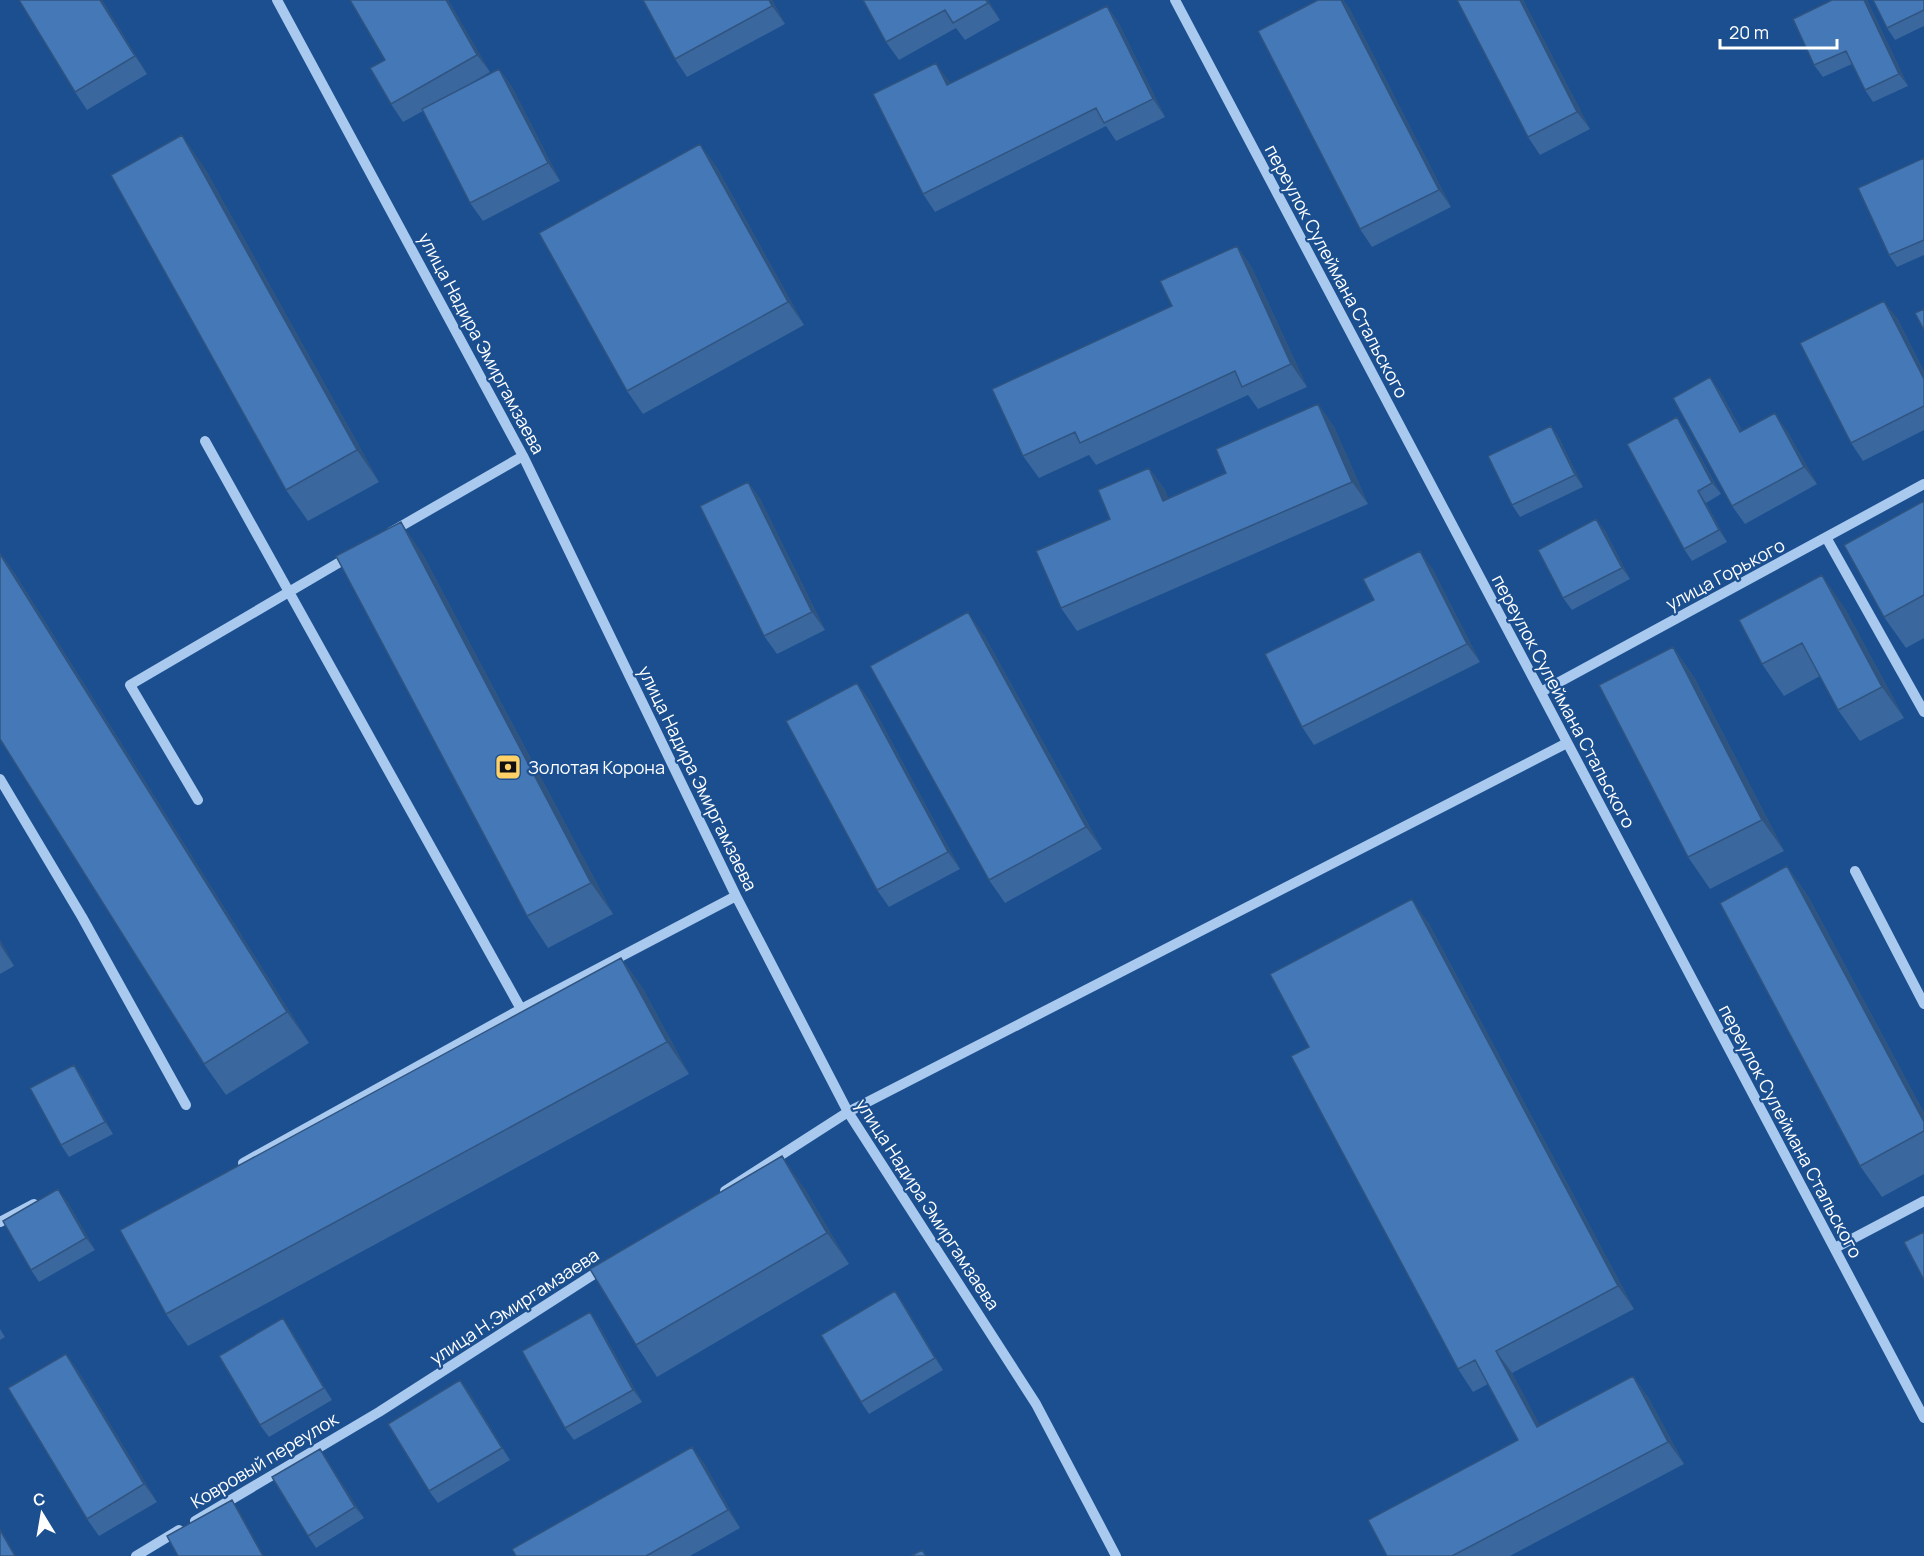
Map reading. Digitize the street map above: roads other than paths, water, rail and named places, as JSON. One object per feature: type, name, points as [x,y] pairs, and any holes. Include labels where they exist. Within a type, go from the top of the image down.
[{"type":"street","name":"улица Надира Эмиргамзаева","points":[[277,0],[523,456],[736,896],[848,1112],[1036,1404],[1116,1556]]},
{"type":"street","name":"переулок Сулеймана Стальского","points":[[1175,0],[1924,1418]]},
{"type":"street","points":[[205,441],[521,1009]]},
{"type":"street","points":[[381,538],[523,456]]},
{"type":"street","name":"улица Горького","points":[[1541,692],[1827,539],[1924,484]]},
{"type":"street","points":[[1827,539],[1924,712]]},
{"type":"street","points":[[198,800],[130,685],[360,550]]},
{"type":"street","points":[[718,1195],[848,1112],[1568,743]]},
{"type":"street","points":[[0,779],[82,917],[186,1106]]},
{"type":"street","points":[[0,804],[11,797]]},
{"type":"street","points":[[1855,871],[1924,1004]]},
{"type":"street","points":[[231,1170],[521,1009],[736,896]]},
{"type":"street","points":[[1835,1248],[1924,1201]]},
{"type":"street","points":[[0,1222],[34,1204]]},
{"type":"street","name":"улица Н.Эмиргамзаева","points":[[379,1412],[618,1258]]},
{"type":"street","name":"Ковровый переулок","points":[[136,1556],[379,1412]]},
{"type":"place","name":"Золотая Корона","points":[[508,767]]}]
